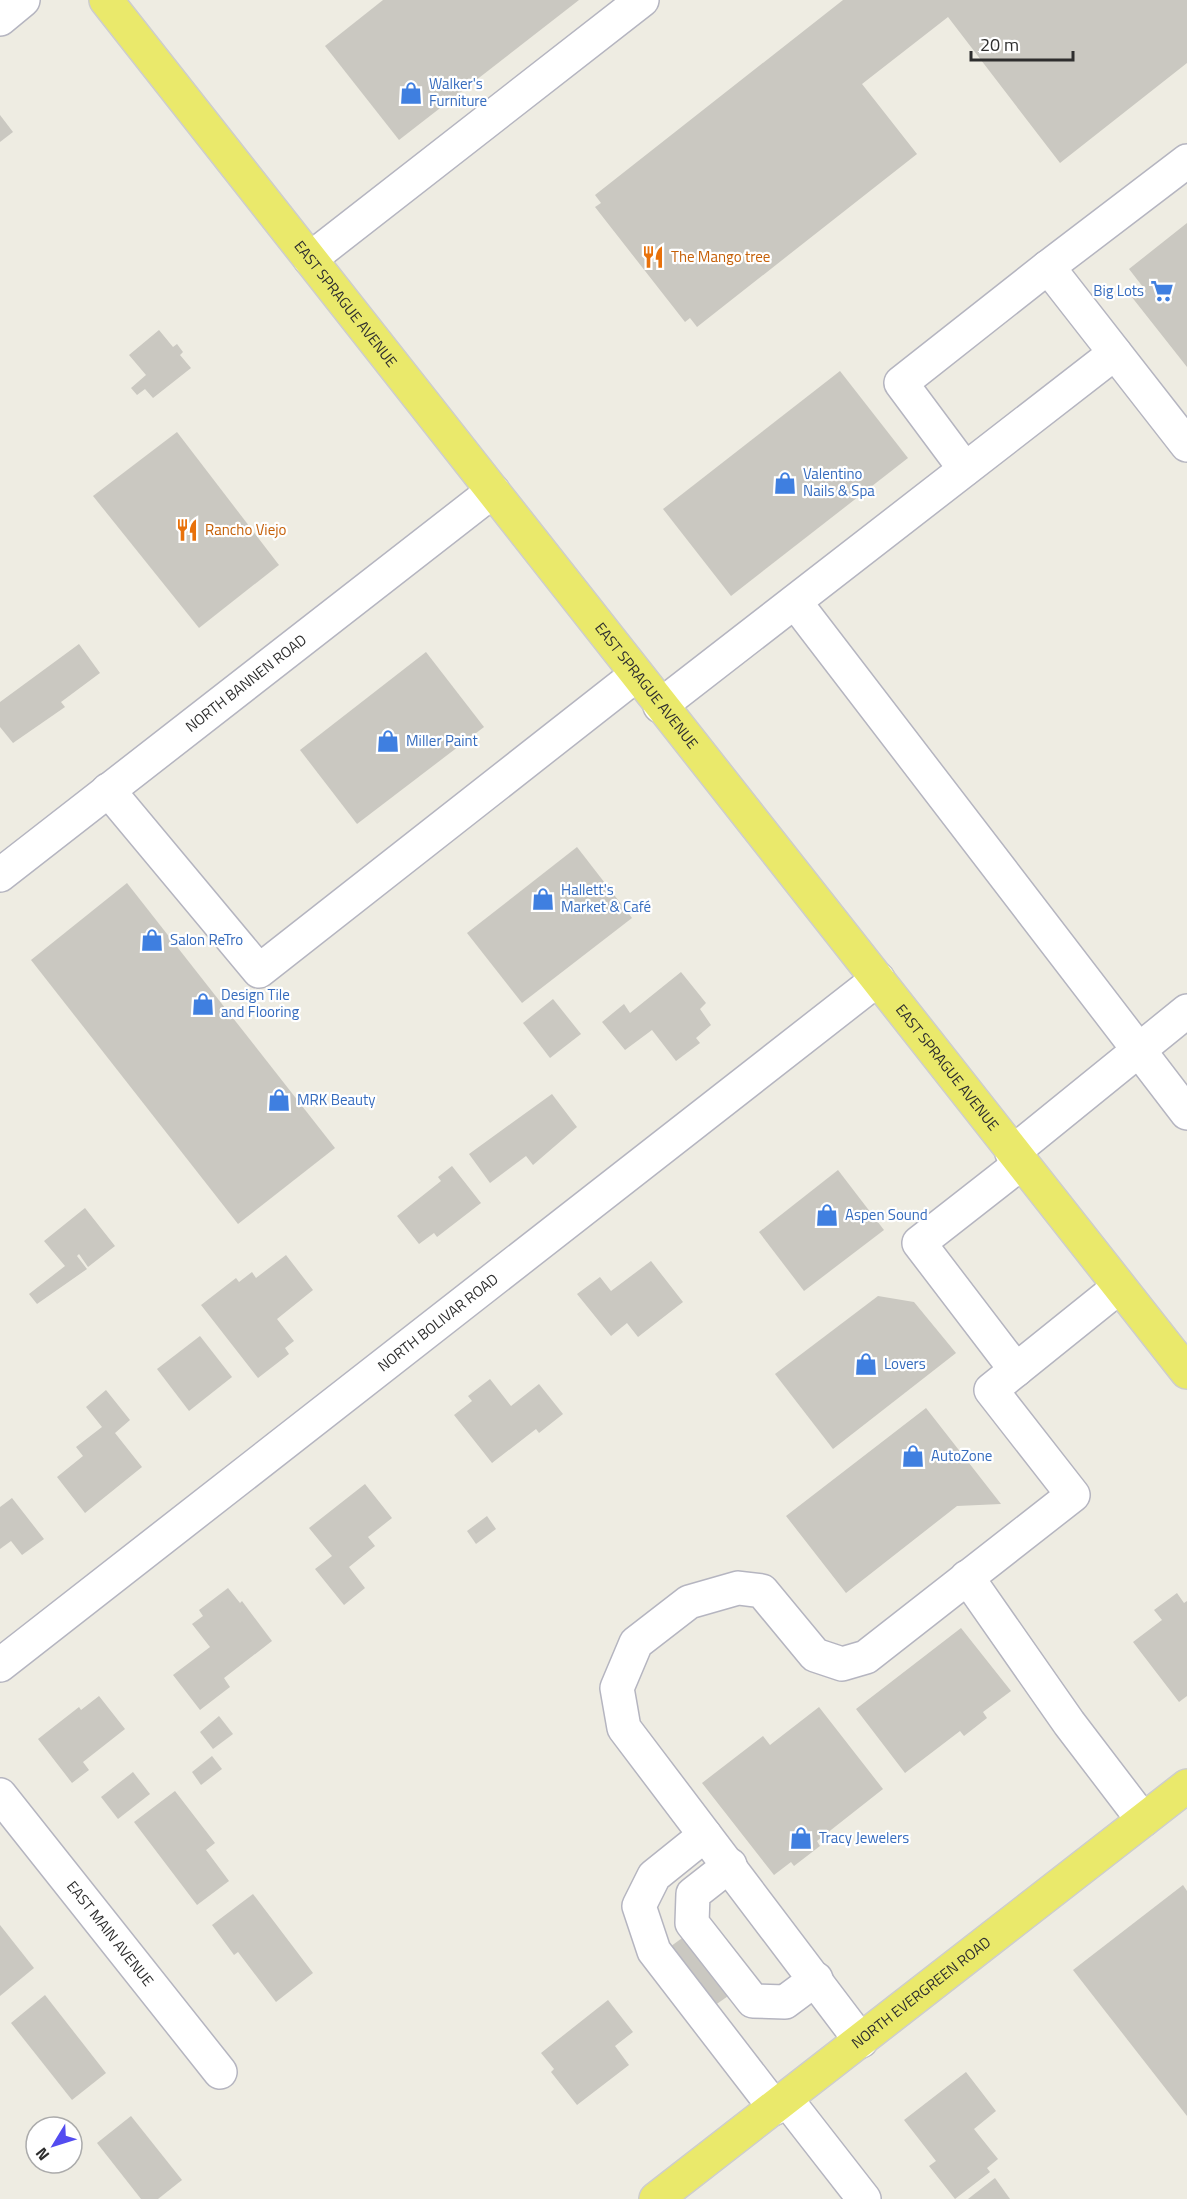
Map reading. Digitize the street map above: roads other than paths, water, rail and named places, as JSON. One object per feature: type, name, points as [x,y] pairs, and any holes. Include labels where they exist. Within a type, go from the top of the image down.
[{"type":"main road","name":"EAST SPRAGUE AVENUE","points":[[106,0],[1016,1158],[1187,1372]]},
{"type":"main road","name":"NORTH EVERGREEN ROAD","points":[[656,2199],[1187,1786]]},
{"type":"street","points":[[0,19],[23,0]]},
{"type":"street","points":[[310,259],[642,0]]},
{"type":"street","points":[[965,470],[901,383],[1187,160]]},
{"type":"street","points":[[1048,267],[1187,445]]},
{"type":"street","points":[[660,706],[1115,353]]},
{"type":"street","name":"NORTH BANNEN ROAD","points":[[0,875],[493,491]]},
{"type":"street","points":[[795,602],[1187,1113]]},
{"type":"street","points":[[108,790],[259,971],[636,675]]},
{"type":"street","name":"NORTH BOLIVAR ROAD","points":[[0,1665],[878,980]]},
{"type":"street","points":[[1016,1370],[919,1243],[1139,1050],[1187,1011]]},
{"type":"street","points":[[861,2040],[624,1728],[617,1688],[636,1643],[689,1602],[738,1588],[762,1591],[815,1654],[842,1664],[866,1657],[1073,1495],[992,1390],[1119,1287]]},
{"type":"street","points":[[967,1577],[1069,1723],[1143,1820]]},
{"type":"street","name":"EAST MAIN AVENUE","points":[[0,1795],[220,2072]]},
{"type":"street","points":[[705,1835],[654,1876],[639,1906],[654,1951],[781,2104],[864,2199]]},
{"type":"street","points":[[730,1865],[693,1894],[692,1923],[753,2001],[785,2002],[816,1979]]},
{"type":"place","name":"Walker's Furniture","points":[[411,93]]},
{"type":"place","name":"The Mango tree","points":[[653,257]]},
{"type":"place","name":"Big Lots","points":[[1162,291]]},
{"type":"place","name":"Valentino Nails & Spa","points":[[785,483]]},
{"type":"place","name":"Rancho Viejo","points":[[187,530]]},
{"type":"place","name":"Miller Paint","points":[[388,741]]},
{"type":"place","name":"Hallett's Market & Café","points":[[543,899]]},
{"type":"place","name":"Salon ReTro","points":[[152,940]]},
{"type":"place","name":"Design Tile and Flooring","points":[[203,1004]]},
{"type":"place","name":"MRK Beauty","points":[[279,1100]]},
{"type":"place","name":"Aspen Sound","points":[[827,1215]]},
{"type":"place","name":"Lovers","points":[[866,1364]]},
{"type":"place","name":"AutoZone","points":[[913,1456]]},
{"type":"place","name":"Tracy Jewelers","points":[[801,1838]]}]
